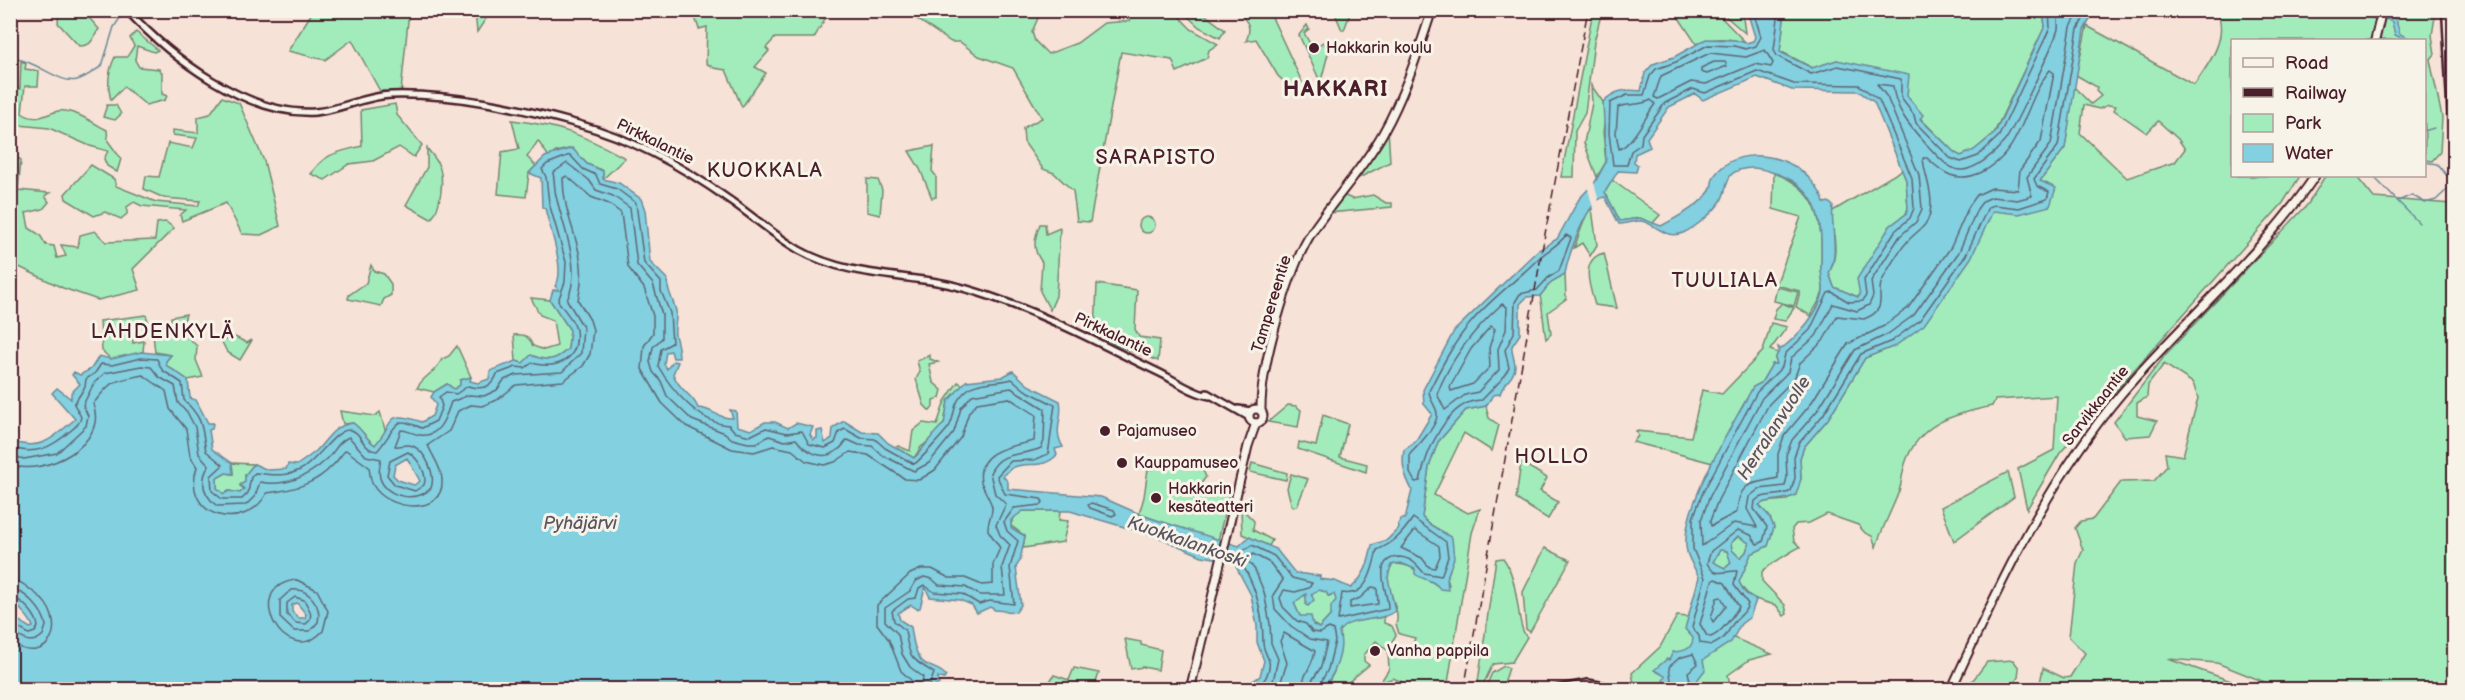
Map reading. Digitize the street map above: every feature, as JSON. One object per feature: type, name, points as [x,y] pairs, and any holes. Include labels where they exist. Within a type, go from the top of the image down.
[{"type":"highway","points":[[2447,10],[2454,141]]},
{"type":"main road","name":"Tampereentie","points":[[1190,690],[1253,416],[1262,389],[1281,308],[1297,261],[1314,229],[1376,142],[1396,108],[1432,10]]},
{"type":"main road","points":[[2375,39],[2382,10]]},
{"type":"main road","name":"Sarvikkaantie","points":[[1951,690],[2020,544],[2078,451],[2148,363],[2265,239],[2314,177]]},
{"type":"street","name":"Pirkkalantie","points":[[127,10],[150,34],[219,86],[249,99],[279,107],[315,112],[380,96],[407,95],[471,102],[529,113],[608,133],[679,166],[787,243],[816,258],[843,268],[934,282],[993,297],[1046,319],[1253,416]]},
{"type":"street","points":[[1550,690],[1588,684],[1628,690]]},
{"type":"green space","points":[[830,10],[814,38],[775,38],[766,48],[769,51],[755,67],[766,73],[742,107],[726,70],[714,68],[706,63],[707,27],[699,29],[693,11]]},
{"type":"green space","points":[[2376,10],[2388,14],[2389,11],[2436,11],[2432,35],[2435,54],[2430,60],[2442,117],[2440,152],[2432,161],[2426,160],[2426,39],[2231,39],[2231,177],[2299,177],[2283,203],[2060,453],[2027,509],[2018,469],[2054,450],[2057,396],[1995,400],[1992,406],[1951,417],[1928,430],[1911,450],[1904,467],[1899,491],[1876,547],[1872,536],[1865,533],[1858,525],[1827,514],[1809,523],[1796,524],[1792,529],[1794,541],[1800,547],[1762,572],[1762,581],[1785,605],[1787,614],[1784,616],[1776,605],[1750,596],[1739,582],[1751,554],[1768,546],[1774,527],[1769,516],[1759,506],[1763,502],[1787,500],[1801,479],[1800,458],[1804,447],[1828,419],[1865,358],[1895,346],[1993,210],[2021,212],[2032,207],[2036,202],[2048,184],[2040,181],[2065,148],[2074,87],[2091,104],[2101,96],[2096,91],[2097,87],[2076,75],[2087,26],[2194,85],[2216,49],[2221,30],[2216,11]],"holes":[[[2084,105],[2099,109],[2108,105],[2116,106],[2114,110],[2147,133],[2158,121],[2178,139],[2185,149],[2175,162],[2127,178],[2080,133]]]},
{"type":"green space","points":[[59,11],[83,11],[99,29],[92,41],[79,46],[58,23]]},
{"type":"green space","points":[[313,11],[409,11],[401,91],[380,91],[352,40],[325,60],[288,51]]},
{"type":"green space","points":[[475,11],[491,11],[477,32]]},
{"type":"green space","points":[[905,11],[1041,11],[1032,32],[1035,41],[1048,54],[1077,43],[1104,23],[1129,21],[1132,11],[1174,11],[1191,29],[1218,44],[1209,50],[1207,58],[1177,72],[1172,60],[1121,52],[1090,222],[1077,221],[1073,191],[1054,173],[1043,169],[1024,142],[1023,128],[1042,118],[1013,68],[979,56],[960,42],[951,42]]},
{"type":"green space","points":[[1182,11],[1200,11],[1225,30],[1220,38],[1199,27]]},
{"type":"green space","points":[[1237,11],[1269,11],[1302,82],[1290,87],[1278,76],[1256,39],[1246,41],[1249,31],[1248,24]]},
{"type":"green space","points":[[1334,11],[1351,11],[1344,30],[1342,30]]},
{"type":"green space","points":[[1593,11],[1602,11],[1594,42],[1585,113],[1575,131],[1574,177],[1561,177]]},
{"type":"green space","points":[[1682,11],[1715,11],[1746,43],[1721,39],[1708,40],[1697,45],[1677,15]]},
{"type":"green space","points":[[1723,11],[1742,11],[1745,33],[1722,13]]},
{"type":"green space","points":[[1785,11],[2043,11],[2045,26],[1994,133],[1974,151],[1961,156],[1955,153],[1920,118],[1922,115],[1907,96],[1837,60],[1813,68],[1780,51]]},
{"type":"green space","points":[[1307,25],[1309,29],[1304,33],[1313,49],[1323,42],[1329,50],[1322,77],[1319,79],[1299,35]]},
{"type":"green space","points":[[136,32],[158,50],[154,52],[137,46],[135,60],[139,67],[159,69],[162,73],[162,94],[167,96],[165,100],[146,105],[124,87],[111,100],[109,78],[113,62],[115,57],[127,57],[134,46],[130,38]]},
{"type":"green space","points":[[21,61],[26,63],[25,69],[39,71],[38,86],[25,86],[22,113],[36,118],[58,111],[70,112],[107,130],[108,141],[121,159],[117,172],[107,166],[104,159],[108,151],[90,146],[49,128],[19,125],[15,132],[11,130],[11,90],[20,89]]},
{"type":"green space","points":[[1591,85],[1603,102],[1605,119],[1603,132],[1606,162],[1597,177],[1584,143],[1592,103]]},
{"type":"green space","points":[[222,97],[239,103],[264,161],[280,226],[261,235],[242,234],[226,203],[182,221],[180,215],[186,210],[142,206],[134,202],[127,207],[127,214],[121,219],[105,212],[94,216],[66,199],[65,194],[91,165],[114,179],[116,186],[156,202],[198,206],[200,201],[164,198],[144,189],[146,176],[159,177],[168,143],[193,148],[197,138],[173,135],[173,130],[198,133],[198,117],[210,114]]},
{"type":"green space","points":[[395,104],[397,115],[422,145],[414,157],[399,147],[373,161],[349,164],[325,180],[311,174],[327,157],[362,146],[361,110]]},
{"type":"green space","points":[[107,105],[116,105],[121,114],[115,120],[103,117]]},
{"type":"green space","points":[[512,120],[544,125],[571,133],[597,143],[625,158],[603,179],[603,171],[587,164],[572,148],[556,152],[549,157],[538,141],[527,157],[536,166],[529,173],[526,197],[498,194],[502,152],[519,149]]},
{"type":"green space","points":[[1388,128],[1390,162],[1353,181]]},
{"type":"green space","points":[[934,146],[932,171],[936,176],[936,197],[932,198],[920,169],[909,151]]},
{"type":"green space","points":[[427,148],[437,162],[441,177],[439,200],[431,219],[406,205],[427,167]]},
{"type":"green space","points":[[11,154],[21,160],[18,190],[50,193],[45,196],[49,202],[43,209],[26,213],[29,228],[40,235],[46,245],[54,246],[57,258],[66,256],[61,245],[78,247],[80,235],[95,231],[106,242],[155,240],[157,223],[166,222],[174,228],[133,269],[140,290],[98,300],[63,288],[11,263]]},
{"type":"green space","points":[[1902,170],[1906,180],[1908,208],[1906,214],[1890,226],[1860,295],[1858,297],[1834,287],[1829,273],[1835,251],[1831,212]]},
{"type":"green space","points":[[1774,173],[1801,188],[1809,197],[1819,220],[1823,291],[1811,316],[1796,307],[1800,291],[1776,285],[1801,217],[1773,209]]},
{"type":"green space","points":[[2324,177],[2357,177],[2374,198],[2452,204],[2454,243],[2454,689],[2282,689],[2217,663],[2168,659],[2254,689],[2035,689],[2040,683],[2043,668],[2064,678],[2070,677],[2085,653],[2069,637],[2077,563],[2083,550],[2075,528],[2081,521],[2093,519],[2121,482],[2154,481],[2167,466],[2165,453],[2183,456],[2198,398],[2193,383],[2164,364],[2148,385],[2147,397],[2137,403],[2137,416],[2157,421],[2150,435],[2125,437],[2114,422],[2166,354],[2308,204]]},
{"type":"green space","points":[[867,179],[878,180],[882,190],[880,215],[867,212]]},
{"type":"green space","points":[[1612,180],[1660,215],[1652,224],[1640,218],[1620,221],[1605,192]]},
{"type":"green space","points":[[1343,195],[1352,199],[1373,195],[1386,203],[1392,203],[1392,207],[1328,213]]},
{"type":"green space","points":[[1592,209],[1597,245],[1590,256],[1582,243],[1574,248],[1587,213]]},
{"type":"green space","points":[[1147,217],[1153,219],[1155,225],[1153,231],[1147,233],[1141,231],[1139,225],[1141,219]]},
{"type":"green space","points":[[1040,224],[1045,224],[1046,234],[1060,228],[1056,296],[1050,310],[1040,291],[1042,262],[1035,244]]},
{"type":"green space","points":[[1604,253],[1617,308],[1595,305],[1591,291],[1588,275],[1591,261]]},
{"type":"green space","points":[[371,265],[374,271],[384,274],[391,284],[391,295],[384,299],[381,306],[348,299],[349,295],[366,283]]},
{"type":"green space","points":[[1565,274],[1566,299],[1548,312],[1551,334],[1546,339],[1540,296],[1551,282]]},
{"type":"green space","points":[[1097,284],[1137,290],[1135,329],[1139,337],[1160,340],[1158,361],[1115,345],[1095,332]]},
{"type":"green space","points":[[1777,287],[1798,292],[1794,306],[1774,301]]},
{"type":"green space","points":[[531,298],[550,300],[570,330],[568,349],[555,358],[547,360],[531,356],[523,363],[516,361],[514,335],[526,336],[533,346],[544,350],[557,346],[553,320],[540,315]]},
{"type":"green space","points":[[1782,303],[1794,308],[1785,321],[1773,319],[1776,309]]},
{"type":"green space","points":[[186,314],[181,331],[197,346],[196,360],[203,377],[188,380],[166,365],[171,355],[155,352],[152,326],[171,326],[171,317]]},
{"type":"green space","points":[[146,315],[148,321],[131,325],[133,343],[144,341],[143,352],[111,359],[102,351],[100,321]]},
{"type":"green space","points":[[1771,323],[1787,327],[1770,350],[1778,353],[1775,359],[1777,364],[1772,364],[1761,383],[1753,387],[1713,463],[1633,442],[1638,436],[1636,431],[1691,437],[1702,390],[1722,394],[1763,351]]},
{"type":"green space","points":[[228,337],[235,337],[247,343],[252,340],[240,360],[227,352],[222,342]]},
{"type":"green space","points":[[457,346],[471,377],[460,380],[460,385],[454,389],[447,384],[434,392],[417,388],[437,368],[442,359],[449,356]]},
{"type":"green space","points":[[930,355],[930,359],[938,362],[929,364],[933,382],[942,390],[940,398],[933,400],[933,407],[930,411],[924,405],[916,379],[920,372],[917,361]]},
{"type":"green space","points":[[958,382],[963,385],[948,401],[944,424],[921,447],[914,458],[896,448],[898,446],[910,451],[913,431],[923,423],[937,425],[945,401]]},
{"type":"green space","points":[[1288,405],[1296,406],[1301,410],[1298,427],[1268,422]]},
{"type":"green space","points":[[1486,406],[1489,418],[1499,425],[1492,451],[1464,433],[1434,495],[1468,513],[1480,509],[1472,533],[1447,689],[1418,689],[1393,678],[1380,683],[1389,669],[1388,654],[1392,646],[1402,652],[1413,644],[1415,638],[1399,634],[1396,610],[1389,585],[1389,570],[1394,564],[1402,564],[1433,582],[1449,585],[1447,578],[1450,569],[1445,533],[1422,517],[1429,467],[1438,442],[1466,410]]},
{"type":"green space","points":[[340,411],[375,416],[380,412],[386,433],[375,445],[353,423],[343,424]]},
{"type":"green space","points":[[1323,415],[1348,424],[1340,457],[1367,464],[1366,472],[1298,449],[1299,442],[1316,446]]},
{"type":"green space","points":[[1521,462],[1547,478],[1540,491],[1558,502],[1548,519],[1516,499]]},
{"type":"green space","points":[[232,463],[254,464],[245,475],[245,482],[240,486],[244,489],[240,493],[229,491],[224,494],[217,488],[217,478],[226,473],[233,474]]},
{"type":"green space","points":[[1252,463],[1287,473],[1286,480],[1250,472]]},
{"type":"green space","points":[[1200,464],[1206,477],[1200,485],[1222,493],[1229,493],[1218,541],[1139,514],[1148,469]]},
{"type":"green space","points":[[2008,472],[2014,497],[1954,541],[1941,507]]},
{"type":"green space","points":[[1291,474],[1308,479],[1297,506],[1292,507],[1287,488]]},
{"type":"green space","points":[[1241,508],[1254,521],[1253,530],[1272,540],[1269,546],[1242,534]]},
{"type":"green space","points":[[1060,511],[1059,520],[1068,521],[1063,542],[1023,548],[1025,536],[1010,525],[1017,513]]},
{"type":"green space","points":[[1739,536],[1749,543],[1746,552],[1740,558],[1732,550],[1731,543]]},
{"type":"green space","points":[[1545,548],[1570,560],[1530,632],[1526,629],[1523,592]]},
{"type":"green space","points":[[1722,550],[1728,553],[1731,559],[1728,565],[1722,568],[1716,565],[1713,559],[1716,553]]},
{"type":"green space","points":[[1503,558],[1512,578],[1521,624],[1527,637],[1512,662],[1493,664],[1481,689],[1477,689],[1496,559]]},
{"type":"green space","points":[[1319,590],[1326,592],[1329,596],[1334,594],[1337,600],[1331,615],[1319,628],[1300,616],[1294,603],[1303,594],[1307,598]]},
{"type":"green space","points":[[1677,616],[1688,617],[1713,652],[1734,638],[1772,654],[1749,660],[1728,675],[1731,689],[1635,689],[1632,673],[1660,647]]},
{"type":"green space","points":[[1384,617],[1384,623],[1392,626],[1396,635],[1387,650],[1376,641],[1364,655],[1364,661],[1369,665],[1340,689],[1320,690],[1327,684],[1335,669],[1339,653],[1340,629],[1350,622]]},
{"type":"green space","points":[[1125,639],[1141,642],[1141,645],[1161,650],[1158,670],[1143,667],[1131,669]]},
{"type":"green space","points":[[2013,660],[2019,668],[2018,677],[2011,689],[1966,689],[1987,662]]},
{"type":"green space","points":[[1504,666],[1509,668],[1502,689],[1485,689],[1492,673]]},
{"type":"green space","points":[[1074,668],[1099,673],[1094,689],[1045,689],[1054,675],[1069,680]]},
{"type":"water","name":"Pyhäjärvi","points":[[1747,11],[1785,11],[1780,52],[1812,68],[1837,60],[1909,75],[1907,96],[1923,115],[1920,119],[1961,156],[1974,150],[1995,133],[2045,26],[2043,11],[2095,11],[2084,30],[2065,148],[2040,181],[2056,188],[2050,206],[2019,214],[1993,211],[1971,258],[1924,325],[1895,346],[1865,358],[1828,419],[1804,447],[1800,458],[1801,479],[1796,495],[1759,505],[1769,516],[1774,527],[1768,546],[1751,554],[1739,582],[1745,593],[1756,600],[1750,617],[1741,624],[1731,642],[1703,660],[1705,670],[1698,679],[1697,689],[1660,689],[1665,676],[1654,670],[1667,659],[1669,660],[1673,652],[1687,649],[1693,638],[1685,629],[1699,577],[1687,552],[1686,535],[1690,515],[1709,469],[1753,387],[1761,383],[1772,364],[1777,364],[1775,359],[1779,351],[1778,347],[1781,349],[1807,324],[1823,292],[1821,236],[1816,210],[1811,199],[1793,181],[1758,168],[1742,169],[1731,175],[1724,195],[1714,210],[1693,227],[1677,235],[1666,233],[1641,221],[1619,224],[1605,197],[1598,200],[1592,207],[1579,230],[1565,274],[1551,282],[1540,296],[1527,297],[1520,304],[1520,334],[1512,346],[1514,370],[1500,394],[1493,395],[1486,406],[1466,410],[1438,442],[1429,467],[1422,517],[1452,538],[1454,558],[1447,577],[1448,590],[1440,589],[1415,574],[1415,569],[1401,563],[1391,565],[1388,578],[1395,611],[1389,615],[1357,621],[1343,627],[1339,632],[1341,646],[1337,663],[1330,678],[1320,689],[1247,689],[1250,683],[1260,676],[1264,661],[1257,642],[1257,626],[1251,595],[1233,561],[1202,556],[1158,537],[1070,511],[1023,511],[1011,520],[1011,528],[1025,536],[1020,561],[1016,567],[1021,605],[1016,612],[995,610],[990,607],[977,613],[972,605],[960,600],[930,597],[925,587],[920,608],[917,609],[911,605],[898,613],[900,620],[911,627],[915,649],[921,660],[946,676],[944,679],[938,677],[939,684],[929,689],[11,689],[10,615],[30,628],[33,627],[11,595],[11,441],[21,444],[39,444],[53,437],[75,419],[52,393],[57,388],[71,399],[71,393],[80,384],[72,375],[74,372],[80,375],[91,369],[99,356],[111,359],[141,352],[171,355],[166,365],[188,380],[190,398],[196,400],[208,423],[213,423],[212,429],[209,430],[212,449],[232,463],[233,474],[226,473],[217,478],[217,488],[224,494],[229,491],[240,493],[244,489],[240,485],[245,482],[245,475],[254,464],[268,470],[286,469],[288,464],[297,465],[316,451],[331,433],[346,425],[353,423],[375,445],[392,420],[402,417],[422,422],[432,416],[436,405],[431,397],[434,392],[447,384],[454,389],[460,385],[460,380],[471,377],[470,381],[478,383],[489,379],[490,371],[516,361],[523,363],[531,355],[551,359],[568,349],[570,330],[550,300],[553,290],[559,290],[555,286],[559,271],[553,237],[545,208],[542,207],[541,178],[529,173],[545,157],[572,148],[587,164],[603,171],[603,179],[619,183],[641,199],[645,210],[650,262],[667,279],[676,311],[675,332],[679,358],[673,358],[671,351],[666,352],[664,364],[667,369],[673,361],[678,362],[673,374],[698,408],[727,418],[733,418],[730,410],[736,411],[737,426],[751,430],[765,422],[775,422],[788,428],[796,423],[813,427],[810,435],[813,440],[817,438],[817,431],[822,430],[825,443],[832,438],[833,428],[844,421],[862,432],[878,433],[888,443],[914,458],[944,424],[948,401],[966,381],[1002,377],[1013,371],[1028,385],[1060,401],[1058,434],[1063,447],[1055,449],[1057,455],[1051,460],[1041,464],[1020,465],[1011,469],[1003,476],[1008,482],[1008,489],[1101,497],[1144,516],[1239,546],[1249,537],[1276,549],[1295,573],[1320,576],[1320,579],[1335,581],[1351,588],[1366,568],[1372,545],[1387,540],[1399,528],[1398,524],[1401,519],[1405,519],[1412,490],[1404,471],[1404,450],[1415,442],[1432,414],[1424,404],[1423,390],[1454,331],[1537,251],[1557,239],[1579,199],[1595,182],[1606,162],[1603,102],[1611,95],[1621,91],[1641,91],[1645,73],[1653,64],[1674,57],[1706,39],[1735,40],[1746,43],[1753,41],[1755,37]],"holes":[[[1757,77],[1792,90],[1858,91],[1874,102],[1906,180],[1908,208],[1906,214],[1890,226],[1857,279],[1860,295],[1858,297],[1834,287],[1829,273],[1834,257],[1833,206],[1829,202],[1824,203],[1816,187],[1803,173],[1794,166],[1775,158],[1753,156],[1732,161],[1715,175],[1710,190],[1699,202],[1661,226],[1640,218],[1620,221],[1605,192],[1618,171],[1636,172],[1638,165],[1634,162],[1635,154],[1650,147],[1647,138],[1669,107],[1695,94],[1703,100]],[[407,458],[420,481],[414,485],[398,480],[393,475],[395,465]],[[1738,536],[1749,543],[1746,552],[1740,558],[1732,550],[1731,543]],[[1720,550],[1727,551],[1731,563],[1725,568],[1713,562]],[[1319,590],[1326,592],[1328,596],[1334,594],[1336,600],[1331,606],[1331,615],[1319,628],[1313,625],[1311,616],[1300,616],[1294,603],[1306,594],[1306,605],[1308,606],[1314,600],[1311,594]],[[297,603],[306,614],[305,618],[299,618],[292,612],[292,605]]]},
{"type":"water","points":[[2343,11],[2373,11],[2377,15],[2376,19]]},
{"type":"water","points":[[2388,14],[2396,20],[2400,34],[2410,39],[2403,39],[2395,35],[2392,22],[2386,19]]},
{"type":"pier","points":[[1593,179],[1599,202],[1594,212],[1587,185]]},
{"type":"waterway","points":[[10,58],[19,59],[63,79],[70,81],[80,79],[102,66],[114,27],[120,18]]},
{"type":"waterway","points":[[2426,130],[2434,128]]},
{"type":"waterway","points":[[2398,201],[2412,195],[2425,203],[2436,200],[2450,187],[2449,178],[2437,164],[2426,162]]},
{"type":"waterway","points":[[2374,177],[2419,223]]},
{"type":"railway","points":[[1464,690],[1545,234],[1588,10]]},
{"type":"place","name":"Hakkarin koulu","points":[[1314,48]]},
{"type":"place","name":"Pajamuseo","points":[[1105,431]]},
{"type":"place","name":"Kauppamuseo","points":[[1122,463]]},
{"type":"place","name":"Hakkarin kesäteatteri","points":[[1156,498]]},
{"type":"place","name":"Vanha pappila","points":[[1375,651]]},
{"type":"district","name":"HAKKARI","points":[[1336,89]]},
{"type":"district","name":"SARAPISTO","points":[[1156,158]]},
{"type":"district","name":"KUOKKALA","points":[[765,171]]},
{"type":"district","name":"TUULIALA","points":[[1725,281]]},
{"type":"district","name":"LAHDENKYLÄ","points":[[163,332]]},
{"type":"district","name":"HOLLO","points":[[1552,457]]},
{"type":"water label","name":"Herralanvuolle","points":[[1774,428]]},
{"type":"water label","name":"Kuokkalankoski","points":[[1187,542]]}]
